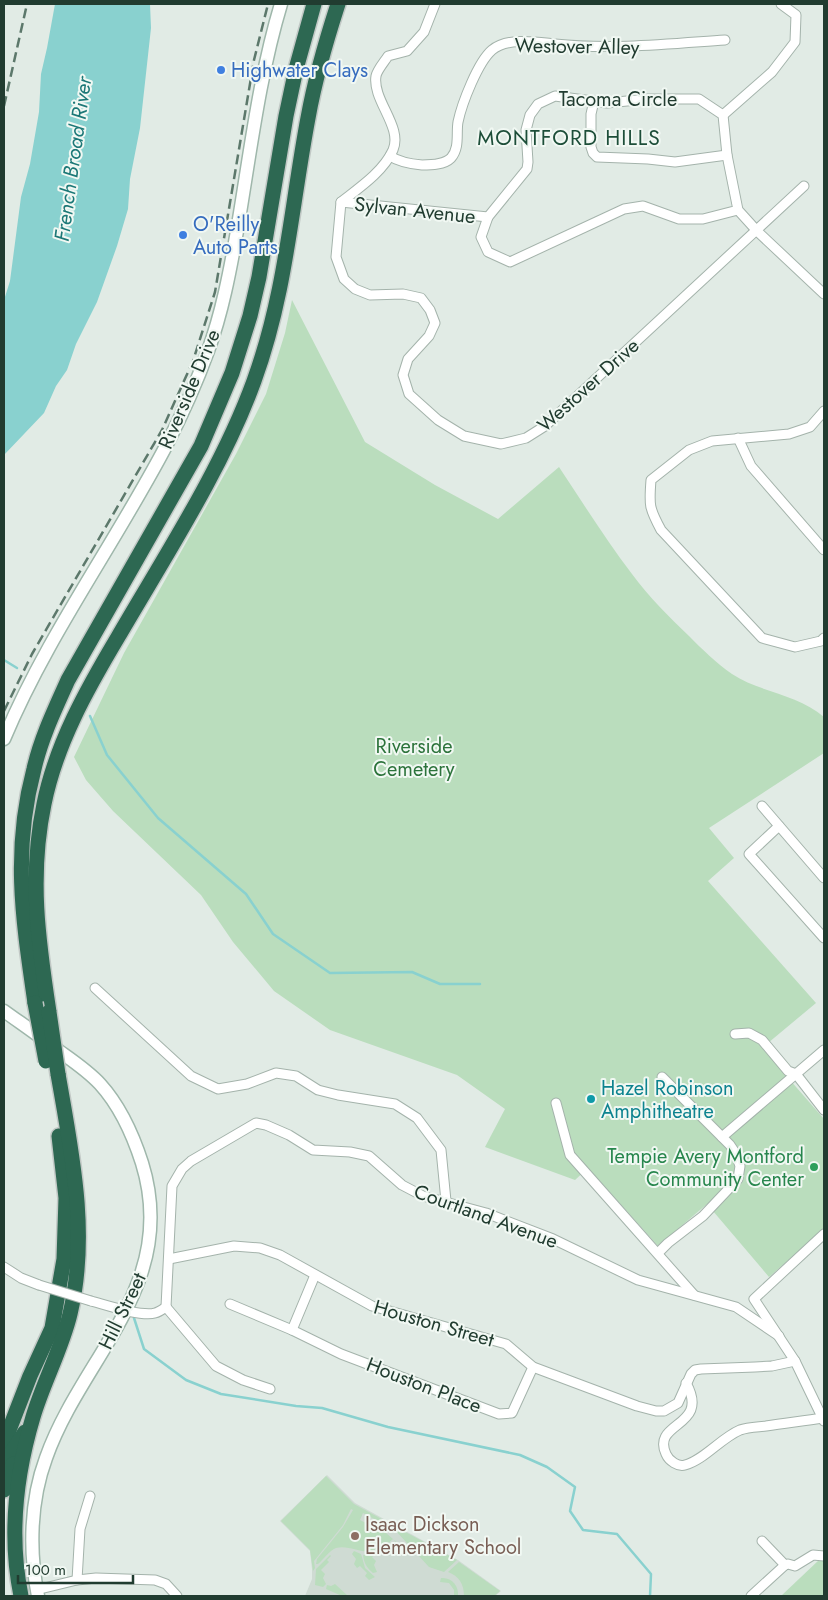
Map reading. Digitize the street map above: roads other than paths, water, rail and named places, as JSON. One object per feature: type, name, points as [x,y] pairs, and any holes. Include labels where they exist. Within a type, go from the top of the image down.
[{"type":"highway","points":[[4,1472],[11,1454],[10,1444],[30,1376],[52,1328],[64,1259],[66,1198],[63,1164],[35,1003],[21,896],[20,864],[27,800],[34,768],[50,722],[68,680],[201,446],[232,373],[260,277],[286,116],[296,69],[314,4]]},
{"type":"highway","points":[[21,1596],[16,1555],[16,1500],[33,1417],[70,1314],[78,1256],[76,1172],[58,1074],[39,941],[35,894],[36,864],[44,802],[52,773],[70,726],[85,695],[207,483],[239,419],[254,382],[282,284],[317,74],[338,4]]},
{"type":"highway","points":[[4,1422],[22,1384],[30,1376]]},
{"type":"highway","points":[[10,1444],[33,1417]]},
{"type":"highway","points":[[4,1490],[16,1456],[10,1444]]},
{"type":"main road","name":"Riverside Drive","points":[[4,739],[17,708],[45,654],[166,446],[195,384],[209,348],[219,316],[233,250],[262,82],[281,4]]},
{"type":"main road","name":"Hill Street","points":[[4,1011],[85,1069],[100,1084],[112,1100],[135,1141],[146,1175],[150,1197],[150,1233],[146,1261],[127,1311],[72,1403],[45,1460],[33,1525],[33,1556],[37,1593]]},
{"type":"street","points":[[341,202],[373,176],[390,156],[394,146],[394,135],[392,126],[379,98],[376,75],[388,56],[407,51],[424,32],[435,4]]},
{"type":"street","points":[[781,4],[796,15],[795,42],[772,72],[723,115],[727,155],[738,210],[756,230],[824,294]]},
{"type":"street","name":"Westover Alley","points":[[390,156],[401,161],[423,165],[443,163],[451,158],[457,144],[458,122],[476,73],[488,54],[500,46],[522,42],[586,47],[646,47],[724,40]]},
{"type":"street","name":"Tacoma Circle","points":[[723,115],[699,99],[647,99],[607,103],[555,96],[538,104],[530,115],[526,130],[527,169],[488,217],[481,237],[488,252],[510,262],[624,209],[643,206],[679,219],[703,219],[738,210]]},
{"type":"street","points":[[594,101],[591,114],[591,147],[592,153],[597,157],[675,162],[727,155]]},
{"type":"street","points":[[756,230],[804,186]]},
{"type":"street","name":"Sylvan Avenue","points":[[341,202],[488,217]]},
{"type":"street","name":"Westover Drive","points":[[341,202],[336,258],[344,279],[355,288],[370,295],[403,294],[421,298],[430,310],[435,323],[429,336],[408,359],[403,375],[409,394],[438,420],[464,436],[501,444],[526,438],[545,426],[756,230]]},
{"type":"street","points":[[824,411],[810,427],[789,434],[712,441],[689,450],[651,480],[649,503],[661,530],[762,638],[795,647],[824,638]]},
{"type":"street","points":[[738,438],[751,466],[824,550]]},
{"type":"street","points":[[762,806],[824,878]]},
{"type":"street","points":[[779,826],[749,854],[824,938]]},
{"type":"street","points":[[95,988],[191,1076],[218,1089],[247,1084],[276,1073],[296,1076],[318,1090],[395,1104],[417,1118],[441,1150],[446,1201]]},
{"type":"street","points":[[735,1034],[749,1033],[762,1040],[788,1071],[796,1074],[824,1110]]},
{"type":"street","points":[[722,1137],[824,1050]]},
{"type":"street","points":[[658,1253],[703,1216],[738,1179],[740,1166],[736,1154],[722,1137],[662,1077]]},
{"type":"street","points":[[556,1103],[570,1155],[694,1295]]},
{"type":"street","name":"Courtland Avenue","points":[[166,1307],[172,1186],[182,1169],[191,1161],[256,1123],[266,1125],[289,1135],[313,1150],[350,1152],[368,1156],[402,1185],[423,1196],[486,1213],[553,1239],[638,1280],[736,1307],[778,1336],[795,1361],[824,1420]]},
{"type":"street","points":[[778,1336],[754,1299],[824,1234]]},
{"type":"street","name":"Houston Street","points":[[169,1259],[234,1246],[260,1248],[280,1255],[372,1306],[506,1344],[533,1367],[637,1406],[656,1411],[664,1411],[678,1403],[690,1374],[695,1370],[702,1368],[755,1368],[795,1361]]},
{"type":"street","points":[[4,1267],[21,1278],[38,1285],[127,1311],[155,1313],[166,1307],[216,1366],[243,1380],[270,1388]]},
{"type":"street","points":[[292,1330],[315,1275]]},
{"type":"street","name":"Houston Place","points":[[230,1304],[292,1330],[341,1354],[499,1414],[512,1412],[533,1367]]},
{"type":"street","points":[[686,1383],[690,1391],[693,1408],[688,1416],[670,1431],[664,1445],[670,1460],[679,1465],[686,1465],[697,1459],[742,1429],[824,1420]]},
{"type":"street","points":[[77,1580],[80,1530],[90,1496]]},
{"type":"street","points":[[762,1541],[785,1565]]},
{"type":"street","points":[[751,1596],[785,1565],[795,1566],[813,1555],[824,1556]]},
{"type":"street","points":[[37,1593],[77,1580],[96,1578],[155,1580],[166,1584],[177,1596]]},
{"type":"water","name":"French Broad River","points":[[55,4],[150,4],[151,28],[140,128],[130,179],[128,209],[97,302],[76,344],[67,370],[56,386],[44,413],[4,455],[4,300],[10,281],[21,197],[30,164],[39,112],[41,74]]},
{"type":"waterway","points":[[4,660],[17,668]]},
{"type":"waterway","points":[[90,716],[107,755],[158,818],[246,894],[273,934],[330,973],[412,972],[440,984],[480,984]]},
{"type":"waterway","points":[[134,1318],[144,1349],[186,1380],[221,1394],[296,1406],[322,1408],[388,1427],[520,1455],[547,1467],[575,1487],[570,1511],[583,1530],[617,1534],[651,1574],[650,1596]]},
{"type":"railway","points":[[4,106],[27,4]]},
{"type":"railway","points":[[4,711],[32,654],[162,430],[193,361],[215,292],[254,60],[268,4]]},
{"type":"place","name":"Highwater Clays","points":[[221,70]]},
{"type":"place","name":"O'Reilly Auto Parts","points":[[183,235]]},
{"type":"place","name":"Hazel Robinson Amphitheatre","points":[[591,1099]]},
{"type":"place","name":"Tempie Avery Montford Community Center","points":[[814,1167]]},
{"type":"place","name":"Isaac Dickson Elementary School","points":[[355,1536]]},
{"type":"district","name":"MONTFORD HILLS","points":[[569,138]]},
{"type":"park label","name":"Riverside Cemetery","points":[[414,758]]}]
